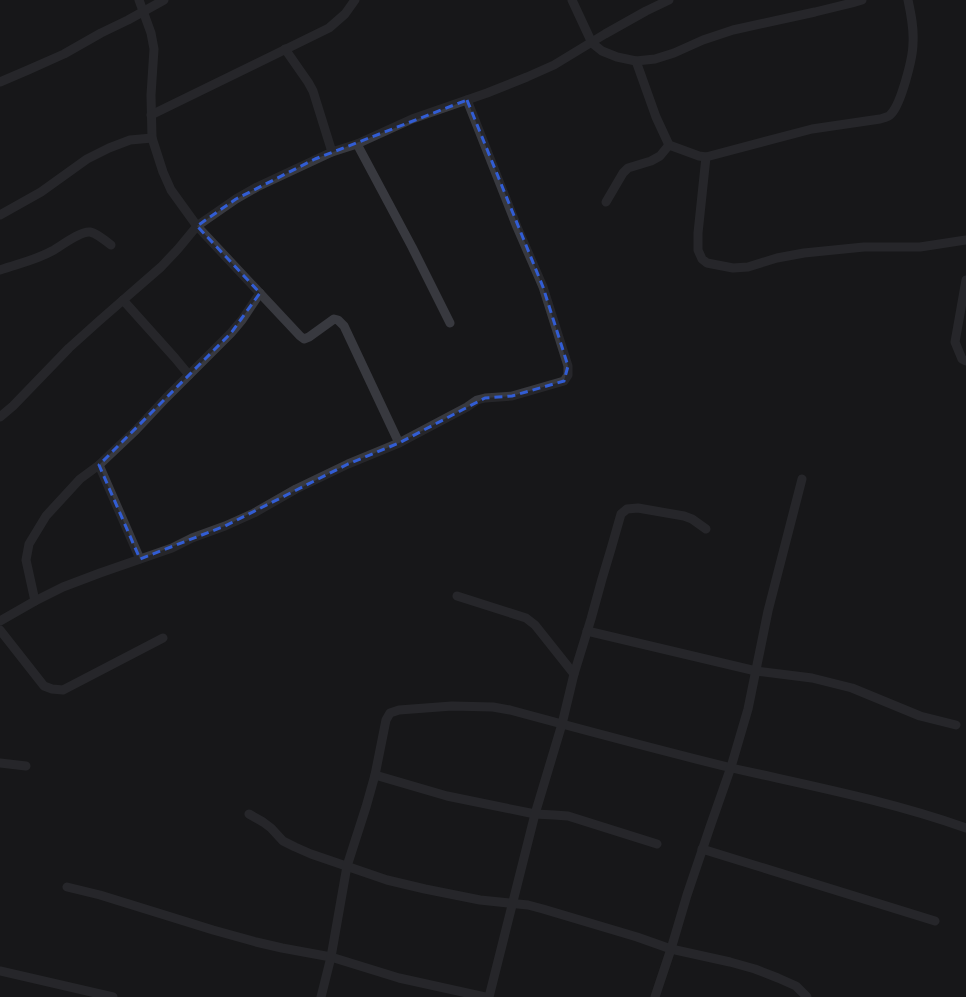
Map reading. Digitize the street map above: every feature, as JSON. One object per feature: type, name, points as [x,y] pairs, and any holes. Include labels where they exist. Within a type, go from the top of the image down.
[{"type":"street","points":[[139,0],[151,33],[154,49],[151,95],[152,138],[163,172],[171,190],[197,226],[300,336],[304,338],[309,337],[334,319],[338,320],[344,326],[399,443]]},
{"type":"street","points":[[0,82],[64,54],[164,0]]},
{"type":"street","points":[[152,115],[329,28],[346,14],[355,0]]},
{"type":"street","points":[[572,0],[592,43],[602,51],[617,57],[636,61],[655,59],[674,53],[703,40],[733,30],[862,0]]},
{"type":"street","points":[[0,417],[18,401],[74,344],[161,267],[197,226],[236,199],[257,187],[332,152],[357,144],[412,120],[487,93],[554,65],[605,34],[668,0]]},
{"type":"street","points":[[636,61],[656,117],[669,145],[699,156],[706,156],[812,129],[880,119],[891,115],[898,103],[911,59],[913,24],[908,0]]},
{"type":"street","points":[[285,49],[313,91],[332,152]]},
{"type":"street","points":[[0,621],[63,587],[172,548],[192,538],[225,526],[254,513],[296,489],[348,464],[399,443],[477,400],[512,396],[564,381],[568,375],[568,366],[543,287],[517,227],[467,100]]},
{"type":"street","points":[[0,215],[42,192],[87,159],[130,140],[152,138]]},
{"type":"street","points":[[357,144],[412,247],[450,323]]},
{"type":"street","points":[[606,202],[623,173],[628,168],[652,161],[660,156],[669,145]]},
{"type":"street","points":[[706,156],[698,233],[698,250],[702,260],[706,263],[733,268],[748,267],[777,258],[804,253],[864,247],[920,247],[966,240]]},
{"type":"street","points":[[0,270],[32,260],[51,252],[78,235],[90,232],[111,245]]},
{"type":"street","points":[[966,280],[956,342],[962,359],[966,361]]},
{"type":"street","points":[[35,601],[26,560],[29,544],[46,516],[80,479],[99,464],[136,430],[235,329],[260,293]]},
{"type":"street","points":[[122,300],[189,375]]},
{"type":"street","points":[[99,464],[140,559]]},
{"type":"street","points":[[655,997],[702,849],[731,767],[748,709],[768,611],[802,479]]},
{"type":"street","points":[[489,997],[535,814],[621,514],[627,510],[638,508],[684,516],[692,519],[706,529]]},
{"type":"street","points":[[457,596],[526,618],[535,625],[574,674]]},
{"type":"street","points":[[0,630],[44,686],[52,689],[63,690],[163,638]]},
{"type":"street","points":[[587,630],[756,670],[812,678],[852,688],[920,716],[956,725]]},
{"type":"street","points":[[320,997],[331,957],[347,866],[366,808],[375,774],[386,720],[390,714],[399,710],[452,706],[493,707],[510,710],[644,746],[868,799],[966,828]]},
{"type":"street","points":[[0,763],[26,766]]},
{"type":"street","points":[[375,774],[447,796],[535,814],[568,816],[657,844]]},
{"type":"street","points":[[249,814],[271,828],[283,841],[295,847],[387,880],[480,900],[528,905],[543,909],[637,937],[671,949],[754,969],[796,986],[807,997]]},
{"type":"street","points":[[702,849],[935,921]]},
{"type":"street","points":[[67,887],[100,895],[256,942],[331,957],[399,978],[485,997]]},
{"type":"street","points":[[0,971],[113,997]]},
{"type":"highlighted area","points":[[467,100],[543,287],[568,366],[564,381],[512,396],[485,398],[399,443],[348,464],[225,526],[140,559],[99,465],[231,333],[260,293],[197,226],[236,199],[315,159]]}]
